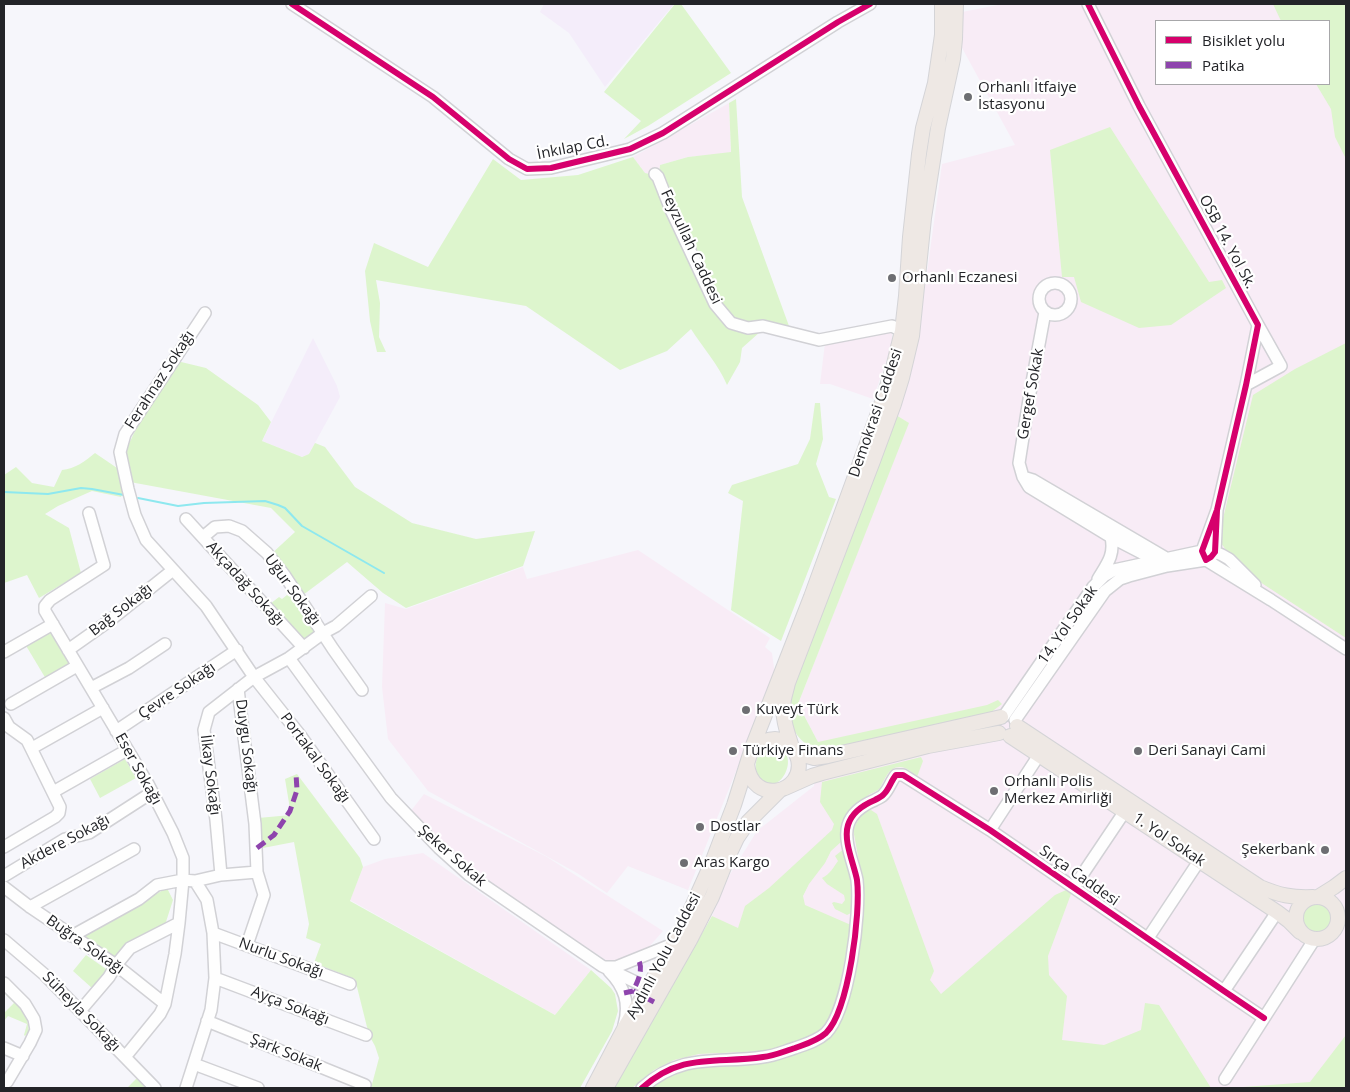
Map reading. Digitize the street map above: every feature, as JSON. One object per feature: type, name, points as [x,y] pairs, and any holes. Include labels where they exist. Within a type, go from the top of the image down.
[{"type":"main road","name":"Demokrasi Caddesi","points":[[752,748],[811,597],[894,368],[902,331],[919,154],[938,68],[942,36],[942,4]]},
{"type":"main road","name":"Demokrasi Caddesi","points":[[794,750],[786,727],[783,700],[894,404],[912,336],[924,218],[955,39],[956,4]]},
{"type":"main road","points":[[926,118],[942,107]]},
{"type":"main road","points":[[927,740],[812,776],[782,789],[767,790],[759,787],[752,781],[748,773],[747,764],[752,748],[767,739],[785,742],[794,750],[814,758],[1008,725]]},
{"type":"main road","name":"1. Yol Sokak","points":[[1008,725],[1039,755],[1277,912],[1304,936],[1314,940]]},
{"type":"main road","name":"1. Yol Sokak","points":[[1008,725],[1260,887],[1288,897],[1316,897]]},
{"type":"main road","points":[[782,789],[791,783],[799,769],[799,761],[794,750]]},
{"type":"main road","name":"Aydınlı Yolu Caddesi","points":[[593,1088],[622,1033],[642,985],[673,944],[694,904],[734,805],[747,764]]},
{"type":"main road","name":"Aydınlı Yolu Caddesi","points":[[606,1088],[690,940],[712,897],[737,838],[748,822],[782,789]]},
{"type":"main road","points":[[1300,932],[1296,926],[1295,919],[1298,906],[1303,901],[1334,888],[1346,878]]},
{"type":"main road","points":[[1316,897],[1325,898],[1331,902],[1336,908],[1338,922]]},
{"type":"main road","points":[[1314,940],[1327,937],[1332,933],[1346,909]]},
{"type":"street","name":"İnkılap Cd.","points":[[292,4],[433,97],[509,159],[527,169],[551,168],[630,149],[663,133],[838,22],[870,4]]},
{"type":"street","name":"OSB 14. Yol Sk.","points":[[1088,4],[1140,106],[1281,366],[1246,384]]},
{"type":"street","name":"Feyzullah Caddesi","points":[[655,174],[658,177],[678,227],[716,304],[731,323],[748,328],[763,326],[819,340],[892,326],[902,331]]},
{"type":"street","name":"Gergef Sokak","points":[[1023,477],[1019,463],[1045,312]]},
{"type":"street","name":"Ferahnaz Sokağı","points":[[205,313],[125,434],[120,452],[135,516],[146,540],[206,606],[254,678]]},
{"type":"street","points":[[1258,325],[1217,510],[1204,555],[1346,649]]},
{"type":"street","points":[[1023,477],[1029,486],[1111,537],[1162,562]]},
{"type":"street","points":[[1023,477],[1033,480],[1162,562]]},
{"type":"street","points":[[1215,552],[1217,510]]},
{"type":"street","name":"Eser Sokağı","points":[[89,513],[104,564],[50,600],[45,606],[45,611],[148,784],[184,858],[189,881],[164,1004],[160,1014],[124,1057]]},
{"type":"street","name":"Akçadağ Sokağı","points":[[186,519],[304,648]]},
{"type":"street","name":"Uğur Sokağı","points":[[203,537],[215,527],[229,526],[242,531],[267,553],[285,576],[362,690]]},
{"type":"street","points":[[1093,587],[1111,556],[1113,545],[1111,537]]},
{"type":"street","name":"14. Yol Sokak","points":[[1008,725],[1093,587],[1104,576],[1114,570],[1215,552],[1229,559],[1271,600]]},
{"type":"street","name":"14. Yol Sokak","points":[[1008,725],[1105,591],[1120,579],[1162,562]]},
{"type":"street","name":"Bağ Sokağı","points":[[68,650],[110,621],[173,570]]},
{"type":"street","name":"Duygu Sokağı","points":[[247,945],[264,895],[257,872],[256,824],[238,689],[289,658],[323,633],[336,626],[371,596]]},
{"type":"street","points":[[4,652],[53,624]]},
{"type":"street","points":[[91,688],[129,668],[165,644]]},
{"type":"street","name":"Çevre Sokağı","points":[[116,731],[237,650]]},
{"type":"street","name":"Şeker Sokak","points":[[289,658],[391,798],[439,848],[469,874],[602,966],[642,985]]},
{"type":"street","points":[[11,704],[78,666]]},
{"type":"street","name":"Portakal Sokağı","points":[[254,678],[300,735],[374,839]]},
{"type":"street","name":"İlkay Sokağı","points":[[221,875],[204,730],[209,712],[238,689]]},
{"type":"street","points":[[32,748],[102,708]]},
{"type":"street","points":[[4,718],[9,727],[27,740],[60,807],[59,813],[55,817],[4,847]]},
{"type":"street","points":[[53,792],[127,750]]},
{"type":"street","points":[[990,830],[1039,755]]},
{"type":"street","name":"Sırça Caddesi","points":[[642,1088],[652,1079],[685,1064],[764,1057],[817,1040],[832,1026],[837,1017],[847,979],[857,928],[858,889],[848,843],[847,826],[859,808],[884,796],[896,775],[903,775],[990,830],[1264,1018]]},
{"type":"street","name":"Akdere Sokağı","points":[[4,876],[65,839],[89,833],[151,792]]},
{"type":"street","points":[[1074,887],[1125,811]]},
{"type":"street","points":[[30,907],[134,849]]},
{"type":"street","points":[[1148,938],[1199,861]]},
{"type":"street","points":[[72,936],[139,899],[158,885],[221,875],[257,872]]},
{"type":"street","points":[[186,1088],[211,1010],[215,978],[213,933],[207,900],[189,881]]},
{"type":"street","name":"Buğra Sokağı","points":[[4,887],[30,907],[116,965],[164,1004]]},
{"type":"street","points":[[1224,991],[1277,912]]},
{"type":"street","points":[[80,1011],[109,977],[130,948],[179,923]]},
{"type":"street","name":"Nurlu Sokağı","points":[[213,933],[350,984]]},
{"type":"street","name":"Süheyla Sokağı","points":[[4,940],[45,974],[155,1088]]},
{"type":"street","points":[[1225,1078],[1314,940]]},
{"type":"street","points":[[602,966],[608,968],[616,967],[673,944]]},
{"type":"street","points":[[634,960],[628,967],[631,979],[655,989],[666,982]]},
{"type":"street","points":[[602,966],[614,976],[622,987],[625,996],[627,1014],[622,1033]]},
{"type":"street","name":"Ayça Sokağı","points":[[215,978],[366,1035]]},
{"type":"street","points":[[4,983],[25,1004],[34,1019],[36,1030],[9,1083]]},
{"type":"street","name":"Şark Sokak","points":[[207,1021],[365,1085]]},
{"type":"street","points":[[4,1048],[23,1056]]},
{"type":"street","points":[[194,1064],[258,1088]]},
{"type":"shaded area","points":[[544,4],[674,4],[605,87],[569,33],[540,12]]},
{"type":"shaded area","points":[[1003,4],[1346,4],[1346,1088],[616,1088],[712,916],[729,876],[757,831],[814,786],[818,742],[798,704],[908,423],[896,415],[919,330],[942,164],[1015,145],[961,46],[962,12]]},
{"type":"shaded area","points":[[729,103],[731,153],[688,157],[660,165],[659,176],[645,173],[633,157]]},
{"type":"shaded area","points":[[888,330],[892,334],[892,344],[873,399],[830,384],[820,384],[825,343]]},
{"type":"shaded area","points":[[313,338],[337,386],[340,397],[309,454],[302,457],[262,441]]},
{"type":"shaded area","points":[[638,550],[770,638],[765,647],[772,653],[775,675],[688,890],[628,866],[607,893],[577,873],[428,791],[388,739],[382,687],[385,603],[406,609],[523,567],[527,579]]},
{"type":"shaded area","points":[[424,794],[547,857],[663,931],[648,948],[612,964],[475,874],[442,845],[410,812]]},
{"type":"shaded area","points":[[423,853],[591,970],[555,1015],[350,900],[363,867],[385,859]]},
{"type":"green space","points":[[675,4],[681,4],[731,73],[648,126],[624,139],[641,121],[604,92]]},
{"type":"green space","points":[[1273,4],[1346,4],[1346,159],[1335,137],[1331,109],[1317,85],[1330,85],[1330,20],[1281,20]]},
{"type":"green space","points":[[736,99],[742,197],[789,326],[769,324],[742,348],[740,362],[727,385],[715,363],[691,329],[667,351],[620,370],[526,306],[376,280],[380,303],[379,337],[386,352],[377,352],[370,321],[365,271],[374,243],[428,267],[493,159],[521,180],[578,175],[633,157],[645,173],[659,176],[660,165],[688,157],[731,152],[729,103]]},
{"type":"green space","points":[[1110,127],[1209,282],[1222,280],[1226,288],[1171,325],[1139,328],[1081,302],[1074,277],[1062,277],[1050,150]]},
{"type":"green space","points":[[1346,343],[1346,638],[1240,569],[1218,539],[1253,395],[1295,369]]},
{"type":"green space","points":[[177,361],[206,368],[258,405],[271,422],[262,441],[302,457],[309,454],[315,443],[325,447],[355,487],[412,523],[476,539],[535,531],[523,566],[406,608],[383,593],[347,562],[303,595],[269,556],[295,532],[271,508],[130,482],[125,452],[134,433]]},
{"type":"green space","points":[[815,403],[820,403],[823,439],[816,464],[829,497],[836,499],[781,641],[731,610],[743,501],[728,493],[732,485],[798,464],[810,439]]},
{"type":"green space","points":[[896,415],[909,423],[798,704],[818,742],[987,705],[998,700],[1002,704],[990,713],[821,750],[812,748],[804,743],[795,732],[787,703]]},
{"type":"green space","points":[[95,453],[120,470],[124,491],[121,497],[92,491],[45,514],[69,528],[81,573],[39,598],[27,575],[4,583],[4,475],[16,467],[32,483],[54,487],[62,470],[84,462]]},
{"type":"green space","points":[[292,591],[319,632],[304,643],[270,604],[279,597],[282,599]]},
{"type":"green space","points":[[52,629],[72,664],[46,679],[25,644]]},
{"type":"green space","points":[[770,746],[781,748],[786,754],[788,762],[782,778],[776,783],[769,784],[758,776],[756,760],[761,751]]},
{"type":"green space","points":[[921,757],[923,761],[917,777],[905,768],[893,769],[887,774],[877,791],[852,808],[843,825],[842,841],[831,851],[803,896],[805,905],[851,925],[839,992],[831,1017],[814,1036],[765,1051],[699,1054],[674,1060],[654,1070],[632,1088],[614,1088],[712,916],[738,928],[745,906],[769,888],[832,830],[834,824],[820,802],[822,782]]},
{"type":"green space","points":[[125,759],[136,778],[100,798],[90,779]]},
{"type":"green space","points":[[297,774],[360,858],[363,867],[350,901],[555,1015],[591,970],[611,988],[615,994],[618,1011],[612,1031],[580,1088],[371,1088],[379,1058],[369,1035],[355,979],[314,963],[321,944],[306,938],[309,924],[294,842],[263,848],[258,818],[291,815],[285,779]]},
{"type":"green space","points":[[871,810],[877,814],[934,971],[930,980],[941,994],[1055,895],[1066,890],[1071,894],[1048,956],[1049,975],[1067,996],[1062,1040],[1104,1045],[1141,1030],[1145,1003],[1159,1005],[1211,1088],[650,1088],[662,1079],[687,1069],[754,1064],[793,1055],[814,1047],[832,1033],[842,1016],[846,1003],[858,951],[862,922],[862,881],[853,829],[863,812]]},
{"type":"green space","points":[[845,848],[853,890],[851,913],[847,915],[835,909],[832,903],[842,904],[845,900],[844,895],[827,884],[822,878],[829,873],[838,861],[835,856]]},
{"type":"green space","points":[[167,888],[173,900],[164,928],[115,959],[82,934]]},
{"type":"green space","points":[[1316,904],[1327,908],[1331,919],[1327,930],[1316,934],[1305,930],[1301,919],[1305,908]]},
{"type":"green space","points":[[86,955],[109,971],[93,989],[73,971]]},
{"type":"green space","points":[[4,989],[26,1011],[29,1031],[25,1036],[27,1024],[8,1016],[4,1021],[4,1013],[14,1003],[4,993]]},
{"type":"green space","points":[[1346,1035],[1346,1088],[1230,1088],[1310,1082]]},
{"type":"green space","points":[[137,1078],[147,1088],[127,1088]]},
{"type":"waterway","points":[[4,492],[48,494],[81,488],[124,495]]},
{"type":"waterway","points":[[138,498],[178,506],[204,503],[265,501],[285,508],[302,526],[384,573]]},
{"type":"marked path","points":[[257,848],[274,835],[290,811],[297,790],[296,774]]},
{"type":"marked path","points":[[624,993],[633,991],[637,983],[640,975],[638,959]]},
{"type":"marked path","points":[[633,991],[654,1002]]},
{"type":"cycle path","points":[[292,4],[433,97],[509,159],[527,169],[551,168],[630,149],[663,133],[838,22],[870,4]]},
{"type":"cycle path","points":[[1088,4],[1139,106],[1258,325],[1217,510],[1202,551],[1206,560],[1215,552],[1217,510]]},
{"type":"cycle path","points":[[642,1088],[671,1069],[685,1064],[771,1056],[811,1042],[826,1033],[834,1021],[841,1004],[852,960],[855,936],[858,895],[857,880],[848,845],[848,825],[852,816],[858,810],[883,795],[896,775],[903,775],[990,830],[1264,1018]]},
{"type":"place","name":"Orhanlı İtfaiye İstasyonu","points":[[968,97]]},
{"type":"place","name":"Orhanlı Eczanesi","points":[[892,278]]},
{"type":"place","name":"Kuveyt Türk","points":[[746,710]]},
{"type":"place","name":"Türkiye Finans","points":[[733,751]]},
{"type":"place","name":"Deri Sanayi Cami","points":[[1138,751]]},
{"type":"place","name":"Orhanlı Polis Merkez Amirliği","points":[[994,791]]},
{"type":"place","name":"Dostlar","points":[[700,827]]},
{"type":"place","name":"Şekerbank","points":[[1325,850]]},
{"type":"place","name":"Aras Kargo","points":[[684,863]]}]
